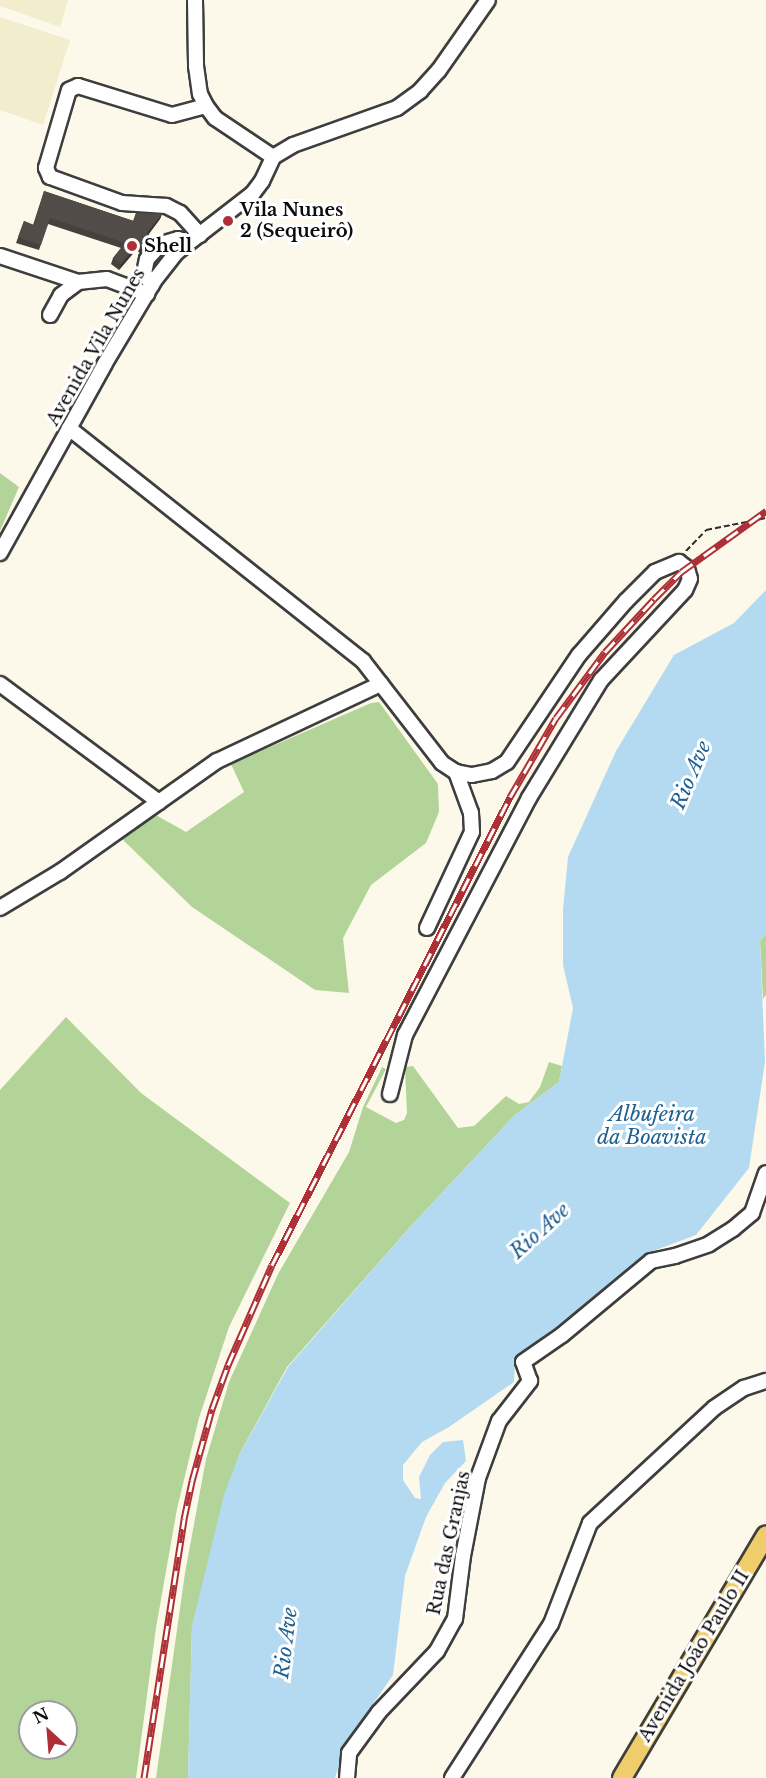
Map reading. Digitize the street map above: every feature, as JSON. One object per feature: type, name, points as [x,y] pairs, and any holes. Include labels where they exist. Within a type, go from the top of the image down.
[{"type":"main road","name":"Avenida João Paulo II","points":[[622,1778],[766,1535]]},
{"type":"street","points":[[195,0],[196,66],[200,94],[215,118],[273,157],[293,145],[397,108],[412,97],[439,70],[488,0]]},
{"type":"street","points":[[150,289],[144,273],[147,259],[161,244],[178,239],[195,238],[180,213],[166,206],[122,203],[50,177],[46,168],[69,90],[78,86],[172,115],[206,106]]},
{"type":"street","name":"Avenida Vila Nunes","points":[[0,553],[150,289],[177,252],[253,194],[273,157]]},
{"type":"street","points":[[0,256],[78,282],[107,279],[150,289]]},
{"type":"street","points":[[50,315],[61,295],[78,282]]},
{"type":"street","points":[[69,428],[363,661],[442,763],[456,772],[472,775],[492,771],[507,762],[579,655],[655,572],[679,562],[687,568],[690,579],[688,584],[602,680],[529,798],[405,1035],[390,1094]]},
{"type":"street","points":[[0,684],[159,802]]},
{"type":"street","points":[[0,908],[60,872],[217,760],[381,684]]},
{"type":"street","points":[[427,928],[472,832],[471,813],[456,772]]},
{"type":"street","name":"Rua das Granjas","points":[[346,1778],[349,1753],[379,1712],[437,1651],[455,1619],[463,1556],[478,1478],[499,1421],[530,1381],[523,1362],[562,1335],[651,1261],[675,1256],[709,1244],[734,1229],[752,1213],[766,1173]]},
{"type":"street","points":[[452,1778],[551,1624],[590,1523],[714,1408],[744,1388],[766,1381]]},
{"type":"path","points":[[670,564],[689,549],[706,530],[766,518]]},
{"type":"shaded area","points":[[0,0],[68,0],[60,27],[0,6]]},
{"type":"shaded area","points":[[0,17],[70,40],[43,125],[0,110]]},
{"type":"green space","points":[[0,473],[19,487],[0,531]]},
{"type":"green space","points":[[379,702],[438,784],[439,812],[426,843],[371,885],[343,938],[349,993],[315,990],[192,907],[121,838],[154,814],[186,832],[244,792],[231,764],[371,703]]},
{"type":"green space","points":[[766,933],[766,995],[763,999],[760,941]]},
{"type":"green space","points":[[66,1017],[141,1093],[290,1203],[229,1327],[199,1418],[177,1509],[156,1628],[136,1778],[0,1778],[0,1090]]},
{"type":"green space","points":[[549,1062],[562,1066],[559,1082],[515,1115],[410,1227],[287,1367],[239,1455],[192,1626],[188,1778],[156,1778],[185,1573],[206,1459],[229,1382],[278,1274],[349,1152],[363,1107],[382,1067],[386,1069],[366,1107],[396,1123],[404,1120],[407,1113],[405,1067],[413,1066],[458,1128],[474,1126],[506,1096],[519,1104],[529,1102],[540,1087]]},
{"type":"water","name":"Albufeira da Boavista","points":[[766,590],[766,933],[760,941],[765,1062],[749,1168],[696,1235],[653,1251],[515,1359],[514,1382],[449,1427],[422,1442],[403,1465],[403,1480],[415,1498],[421,1499],[419,1477],[430,1455],[443,1442],[463,1440],[466,1461],[445,1483],[426,1517],[405,1576],[393,1675],[345,1745],[335,1778],[188,1778],[192,1626],[224,1495],[239,1455],[288,1367],[410,1227],[515,1115],[559,1082],[573,1008],[563,965],[563,909],[568,857],[616,751],[674,655],[734,623]]},
{"type":"building","points":[[44,191],[134,221],[136,213],[162,214],[147,233],[152,237],[142,248],[138,244],[121,264],[113,258],[125,243],[50,218],[41,245],[18,237],[24,221],[34,225]]},
{"type":"railway","points":[[144,1778],[184,1519],[192,1481],[212,1409],[228,1365],[272,1265],[510,797],[556,718],[605,652],[681,572],[766,511]]},
{"type":"place","name":"Vila Nunes 2 (Sequeirô)","points":[[228,221]]},
{"type":"place","name":"Shell","points":[[132,246]]},
{"type":"water label","name":"Rio Ave","points":[[691,775]]},
{"type":"water label","name":"Rio Ave","points":[[540,1231]]},
{"type":"water label","name":"Rio Ave","points":[[286,1643]]}]
